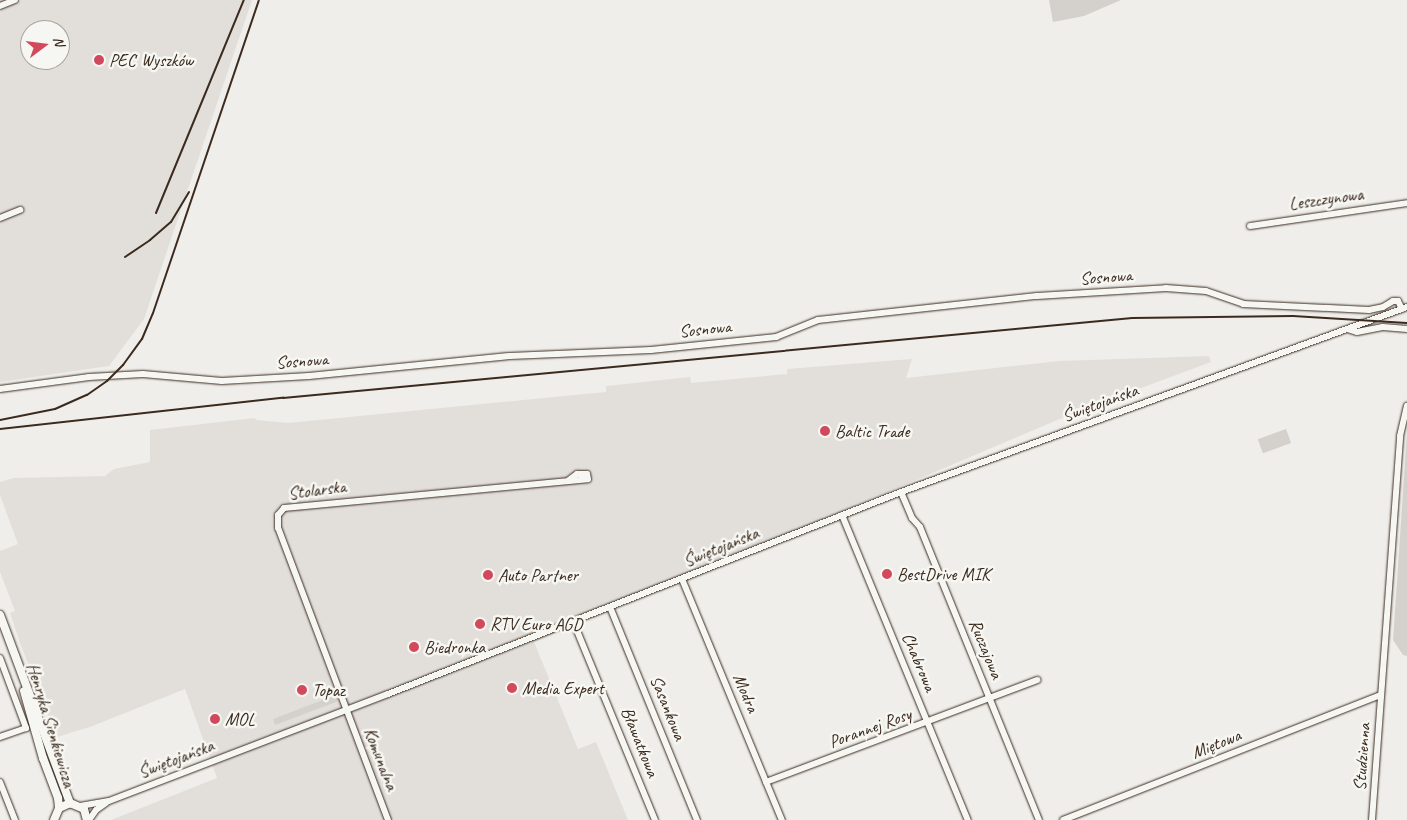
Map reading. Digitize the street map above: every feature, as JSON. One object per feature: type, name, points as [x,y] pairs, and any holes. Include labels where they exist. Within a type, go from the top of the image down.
[{"type":"main road","name":"Henryka Sienkiewicza","points":[[0,614],[70,803]]},
{"type":"main road","name":"Henryka Sienkiewicza","points":[[13,650],[43,758],[58,798],[59,808]]},
{"type":"main road","points":[[52,819],[59,808],[70,803],[80,806],[86,813],[88,820]]},
{"type":"street","points":[[0,6],[15,0]]},
{"type":"street","name":"Leszczynowa","points":[[1250,226],[1407,203]]},
{"type":"street","points":[[0,218],[20,210]]},
{"type":"street","name":"Sosnowa","points":[[0,389],[89,378],[143,374],[222,381],[309,376],[510,356],[651,350],[776,337],[818,320],[1038,296],[1161,288],[1206,291],[1243,304],[1369,310],[1382,307],[1393,301],[1398,302],[1404,308]]},
{"type":"street","name":"Świętojańska","points":[[80,806],[108,801],[346,710],[900,492],[1404,308]]},
{"type":"street","name":"Świętojańska","points":[[1347,329],[1357,332],[1383,327],[1407,329]]},
{"type":"street","points":[[1380,695],[1400,436],[1407,406]]},
{"type":"street","name":"Stolarska","points":[[346,710],[278,528],[278,515],[284,508],[568,480]]},
{"type":"street","name":"Ruczajowa","points":[[900,492],[912,518],[920,527],[1038,820]]},
{"type":"street","name":"Chabrowa","points":[[842,515],[968,820]]},
{"type":"street","name":"Modra","points":[[682,579],[782,820]]},
{"type":"street","name":"Sasankowa","points":[[610,607],[697,820]]},
{"type":"street","name":"Bławatkowa","points":[[573,621],[656,820]]},
{"type":"street","name":"Henryka Sienkiewicza","points":[[0,658],[26,728],[0,738]]},
{"type":"street","name":"Porannej Rosy","points":[[766,782],[928,723],[1038,680]]},
{"type":"street","name":"Miętowa","points":[[1063,820],[1380,695]]},
{"type":"street","name":"Studzienna","points":[[1372,820],[1380,695]]},
{"type":"street","name":"Komunalna","points":[[346,710],[388,820]]},
{"type":"street","points":[[0,782],[15,820]]},
{"type":"street","name":"Świętojańska","points":[[88,820],[96,810],[108,801]]},
{"type":"shaded area","points":[[0,0],[252,0],[144,319],[109,366],[0,382]]},
{"type":"shaded area","points":[[1049,0],[1121,0],[1084,16],[1053,22]]},
{"type":"shaded area","points":[[1209,356],[1211,362],[1074,413],[534,642],[578,749],[596,742],[628,820],[111,820],[217,778],[185,689],[90,727],[57,737],[20,643],[10,613],[15,611],[0,572],[0,551],[18,544],[0,495],[0,482],[14,478],[105,476],[114,469],[150,462],[150,430],[255,418],[256,420],[288,423],[606,392],[606,386],[690,377],[691,383],[787,374],[787,369],[912,359],[906,378],[1059,361]]},
{"type":"shaded area","points":[[1286,429],[1291,443],[1263,453],[1258,439]]},
{"type":"shaded area","points":[[1407,433],[1407,656],[1403,655],[1393,640]]},
{"type":"shaded area","points":[[334,692],[339,699],[336,702],[275,725],[273,719],[328,698],[327,694],[332,696],[331,693]]},
{"type":"railway","points":[[156,213],[244,0]]},
{"type":"railway","points":[[0,420],[55,409],[87,395],[107,381],[123,365],[142,339],[153,313],[259,0]]},
{"type":"railway","points":[[125,257],[150,240],[171,222],[189,192]]},
{"type":"railway","points":[[0,429],[283,398],[1132,318],[1293,316],[1407,323]]},
{"type":"place","name":"PEC Wyszków","points":[[99,60]]},
{"type":"place","name":"Baltic Trade","points":[[825,431]]},
{"type":"place","name":"BestDrive MIK","points":[[887,574]]},
{"type":"place","name":"Auto Partner","points":[[488,575]]},
{"type":"place","name":"RTV Euro AGD","points":[[480,624]]},
{"type":"place","name":"Biedronka","points":[[414,647]]},
{"type":"place","name":"Media Expert","points":[[512,688]]},
{"type":"place","name":"Topaz","points":[[302,690]]},
{"type":"place","name":"MOL","points":[[215,719]]}]
